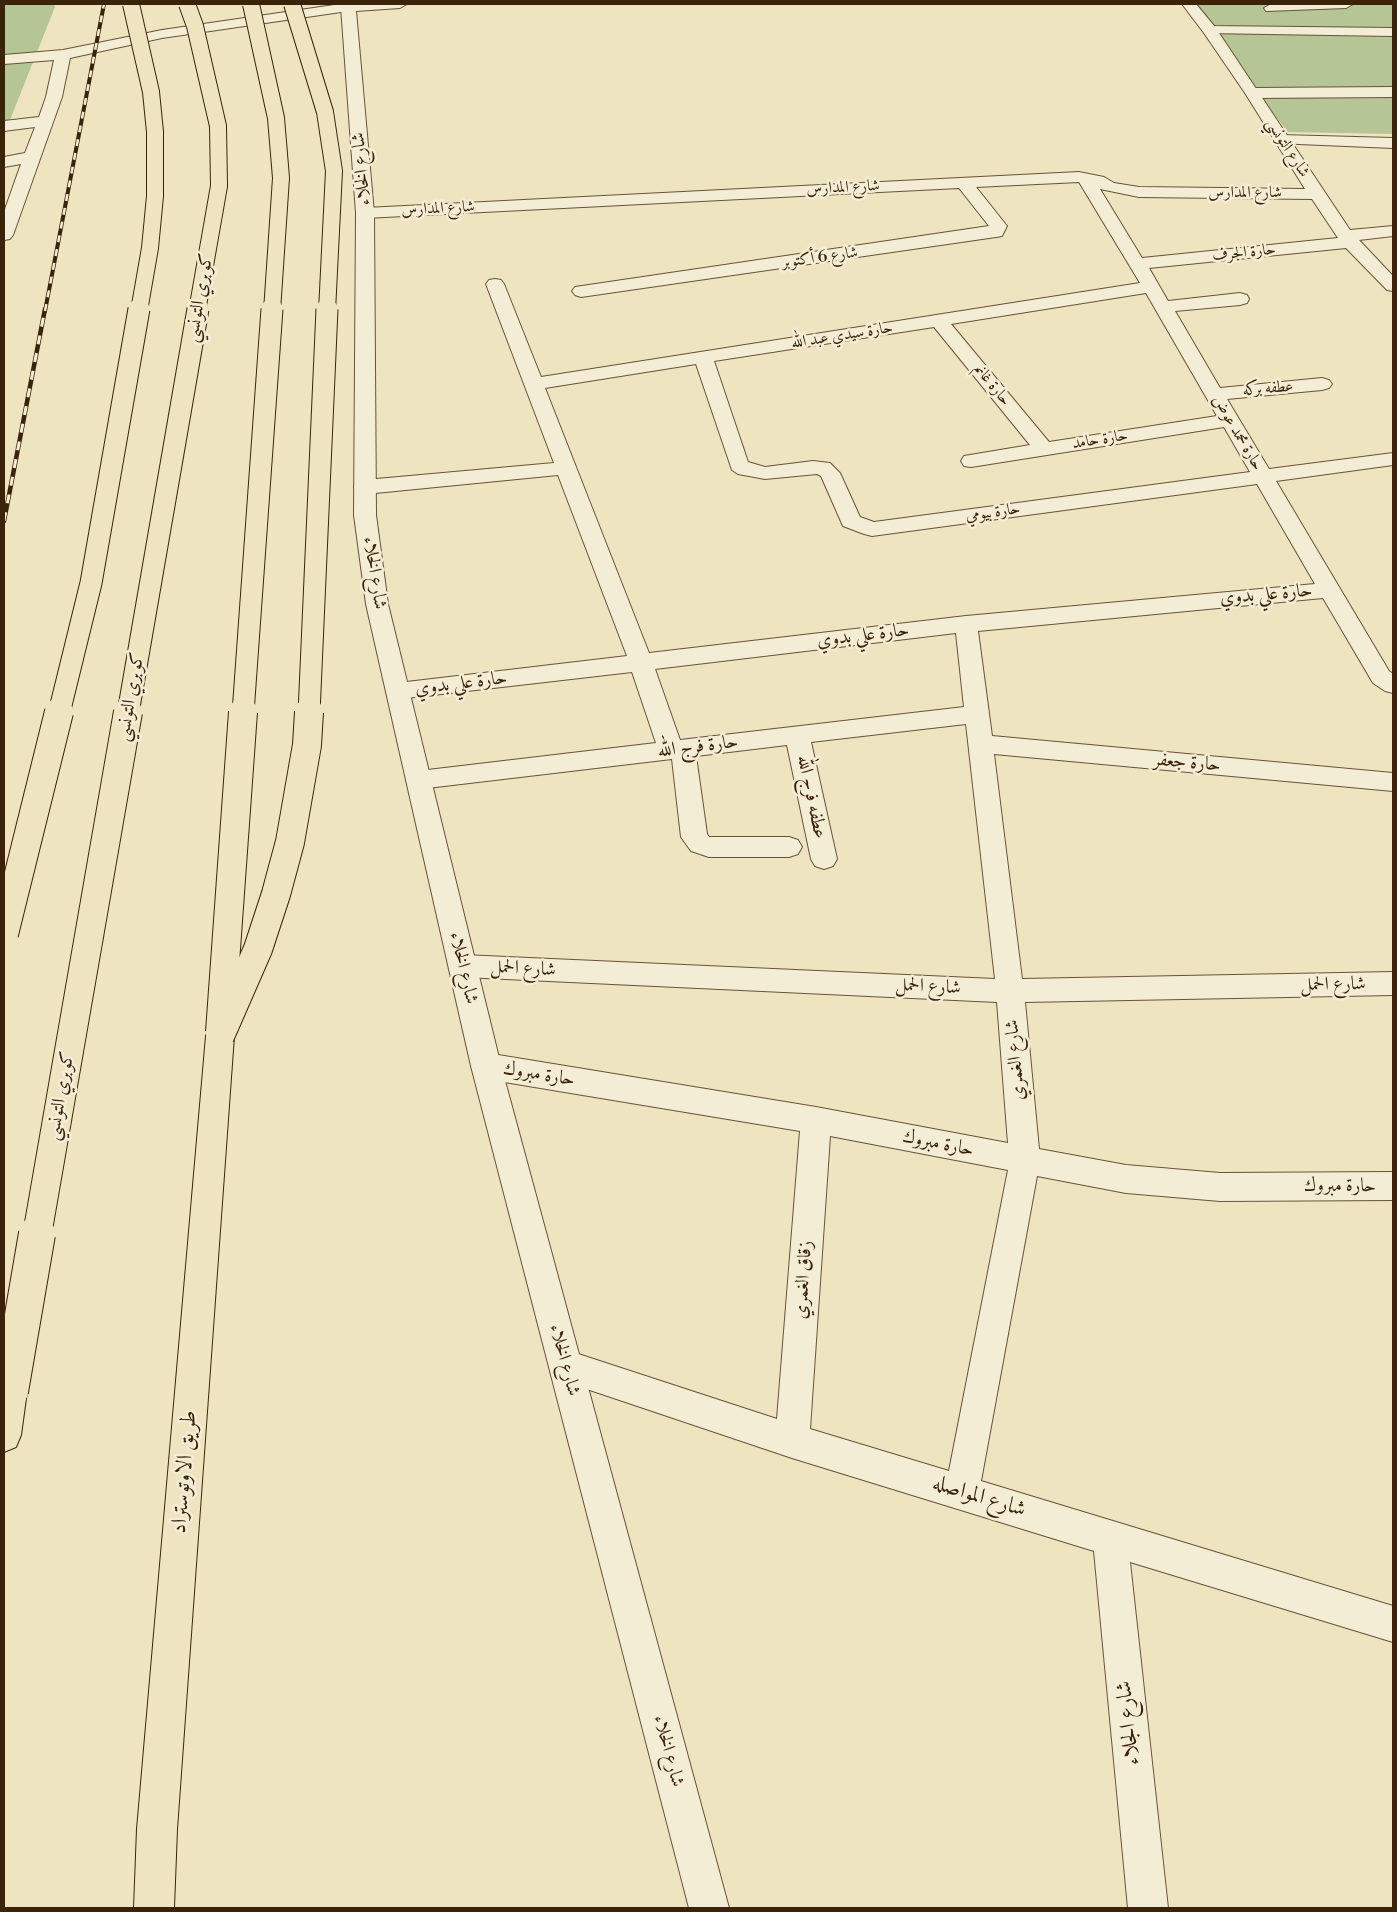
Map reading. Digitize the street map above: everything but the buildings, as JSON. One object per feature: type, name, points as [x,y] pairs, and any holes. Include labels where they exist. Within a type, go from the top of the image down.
[{"type":"highway","points":[[4,934],[90,583],[150,248],[156,196],[155,132],[150,92],[131,4]]},
{"type":"highway","name":"كوبري التونسي","points":[[4,1436],[10,1391],[219,186],[218,126],[195,26],[188,4]]},
{"type":"highway","points":[[220,1036],[281,178],[276,118],[251,4]]},
{"type":"highway","points":[[220,1036],[258,949],[276,894],[292,834],[307,745],[334,171],[325,112],[292,4]]},
{"type":"highway","name":"طريق الاوتوستراد","points":[[154,1908],[157,1829],[220,1036]]},
{"type":"street","points":[[4,59],[63,55],[162,34],[347,5],[400,4]]},
{"type":"street","name":"شارع التونسي","points":[[1189,4],[1210,30],[1253,93],[1281,140],[1348,239],[1393,286]]},
{"type":"street","points":[[1271,8],[1346,4]]},
{"type":"street","name":"شارع الخلاء","points":[[347,5],[365,213],[365,515],[378,604],[486,1066],[709,1908]]},
{"type":"street","points":[[1210,30],[1393,32]]},
{"type":"street","points":[[4,235],[10,201],[32,157],[54,97],[63,55]]},
{"type":"street","points":[[1253,93],[1393,92]]},
{"type":"street","points":[[4,126],[45,121]]},
{"type":"street","points":[[1281,140],[1393,142]]},
{"type":"street","points":[[4,162],[32,157]]},
{"type":"street","name":"شارع المدارس","points":[[365,213],[963,182],[1085,178],[1098,181],[1109,187],[1139,192],[1318,194]]},
{"type":"street","name":"حارة محمد عوض","points":[[1085,178],[1381,677],[1393,685]]},
{"type":"street","name":"شارع 6 أكتوبر","points":[[581,291],[996,232],[998,226],[963,182]]},
{"type":"street","name":"حارة الجرف","points":[[1137,264],[1348,239],[1393,231]]},
{"type":"street","points":[[495,284],[641,662],[677,749],[694,837],[700,844],[709,847],[789,847]]},
{"type":"street","name":"حارة سيدي عبد الله","points":[[533,384],[704,359],[1151,287]]},
{"type":"street","points":[[1163,307],[1240,299]]},
{"type":"street","name":"حارة غانم","points":[[939,321],[1044,449]]},
{"type":"street","name":"حارة بيومي","points":[[704,359],[739,465],[745,469],[765,473],[808,467],[823,468],[830,473],[848,516],[851,520],[864,527],[880,529],[1393,459]]},
{"type":"street","name":"عطفه بركه","points":[[1214,394],[1322,384]]},
{"type":"street","name":"حارة حامد","points":[[971,461],[1230,420]]},
{"type":"street","points":[[365,487],[566,468]]},
{"type":"street","name":"حارة علي بدوي","points":[[398,691],[966,624],[1329,590]]},
{"type":"street","name":"شارع الغمري","points":[[962,1492],[1025,1162],[1010,990],[966,624]]},
{"type":"street","name":"حارة فرج الله","points":[[419,780],[976,714]]},
{"type":"street","name":"عطفه فرج الله","points":[[797,735],[824,859]]},
{"type":"street","name":"حارة جعفر","points":[[980,744],[1393,782]]},
{"type":"street","name":"شارع الحمل","points":[[463,966],[1010,990],[1393,984]]},
{"type":"street","name":"حارة مبروك","points":[[486,1066],[816,1120],[1025,1162],[1126,1179],[1220,1187],[1393,1186]]},
{"type":"street","name":"زقاق الغمري","points":[[792,1440],[816,1120]]},
{"type":"street","name":"شارع المواصله","points":[[566,1366],[792,1440],[1393,1624]]},
{"type":"street","name":"شارع الجلاء","points":[[1110,1538],[1148,1908]]},
{"type":"green space","points":[[4,4],[54,4],[55,7],[4,135]]},
{"type":"green space","points":[[1186,4],[1393,4],[1393,134],[1288,132]]},
{"type":"railway","points":[[45,311],[104,4]]},
{"type":"railway","points":[[4,521],[45,309]]}]
